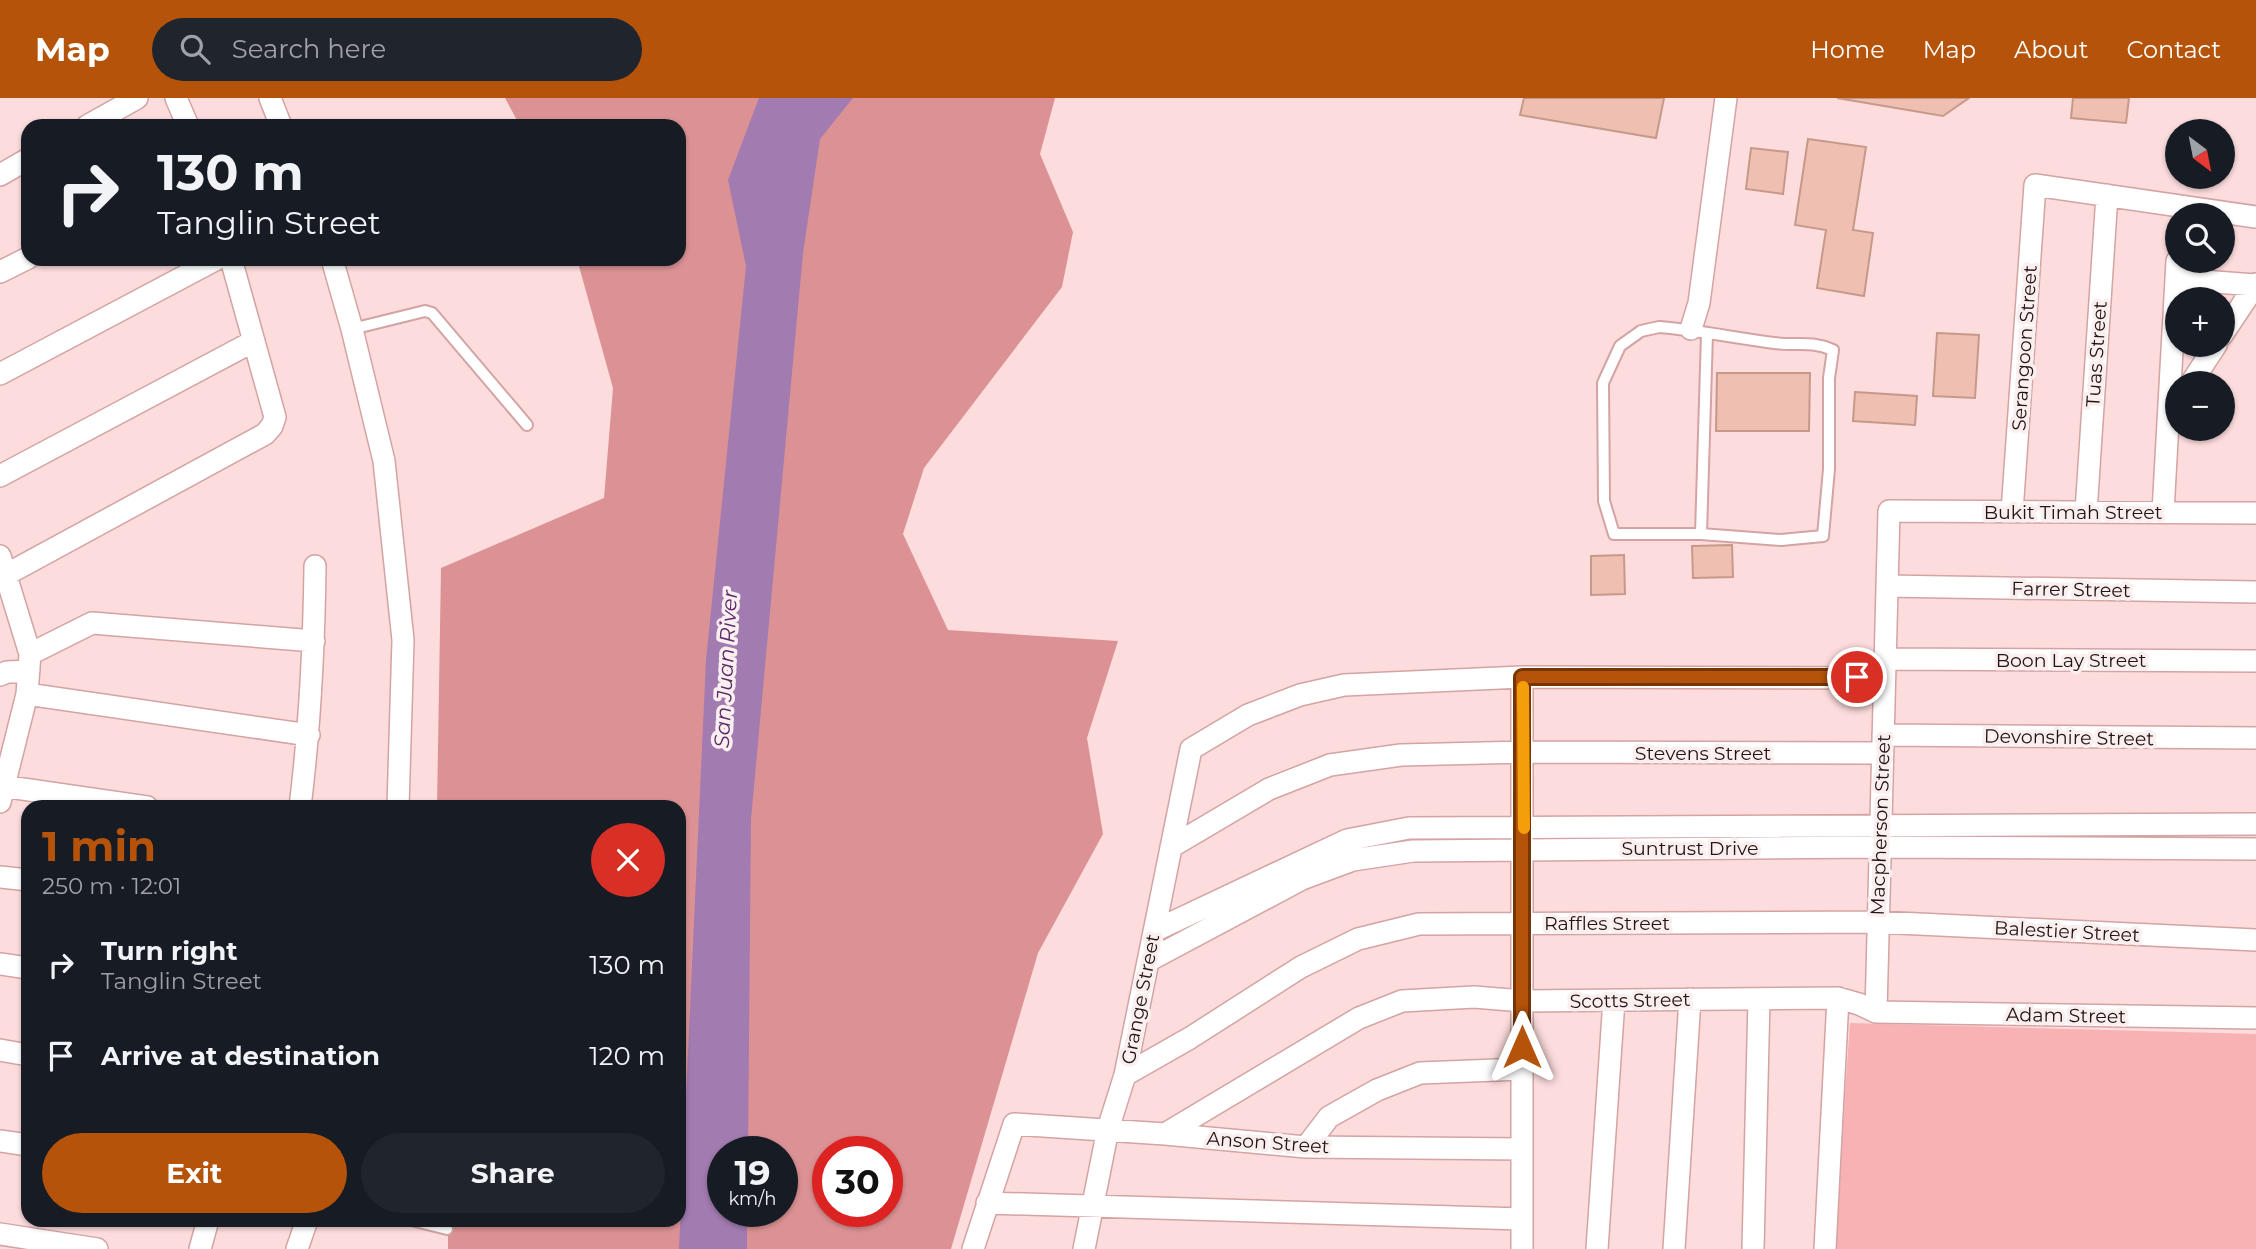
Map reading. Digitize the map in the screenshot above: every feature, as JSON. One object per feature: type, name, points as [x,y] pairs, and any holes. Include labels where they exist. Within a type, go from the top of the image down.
[{"type":"street","points":[[100,119],[137,98]]},
{"type":"street","points":[[176,98],[185,119]]},
{"type":"street","points":[[270,98],[278,119]]},
{"type":"street","points":[[1699,332],[1699,303],[1726,98]]},
{"type":"street","points":[[0,175],[21,163]]},
{"type":"street","name":"Serangoon Street","points":[[2012,512],[2035,185],[2107,195]]},
{"type":"street","points":[[2107,195],[2165,208]]},
{"type":"street","name":"Tuas Street","points":[[2086,512],[2107,195]]},
{"type":"street","points":[[2235,215],[2256,217]]},
{"type":"street","points":[[0,272],[21,262]]},
{"type":"street","points":[[0,374],[203,266]]},
{"type":"street","points":[[68,800],[1,794],[27,694],[29,662],[2,569],[265,433],[272,426],[275,417],[233,266]]},
{"type":"street","points":[[334,266],[384,461],[402,640],[398,800]]},
{"type":"street","points":[[2174,371],[2177,273]]},
{"type":"street","points":[[2194,273],[2256,284],[2235,316]]},
{"type":"street","points":[[0,476],[254,341]]},
{"type":"street","points":[[2163,512],[2170,441]]},
{"type":"street","name":"Bukit Timah Street","points":[[1889,511],[2256,513]]},
{"type":"street","name":"Macpherson Street","points":[[1876,1012],[1889,511]]},
{"type":"street","points":[[301,800],[309,735],[314,641],[314,566]]},
{"type":"street","name":"Farrer Street","points":[[1887,586],[2256,592]]},
{"type":"street","points":[[0,675],[29,662],[92,623],[314,641]]},
{"type":"street","name":"Boon Lay Street","points":[[1191,748],[1248,715],[1300,695],[1344,685],[1522,677],[2256,661]]},
{"type":"street","points":[[1522,677],[1522,1249]]},
{"type":"street","points":[[27,694],[309,735]]},
{"type":"street","name":"Devonshire Street","points":[[1882,744],[2256,738]]},
{"type":"street","name":"Stevens Street","points":[[1171,847],[1269,789],[1330,765],[1401,755],[1882,744]]},
{"type":"street","name":"Grange Street","points":[[1084,1249],[1108,1129],[1125,1075],[1191,748]]},
{"type":"street","name":"Suntrust Drive","points":[[1154,931],[1347,840],[1409,828],[2256,824]]},
{"type":"street","name":"Suntrust Drive","points":[[1148,961],[1302,879],[1353,860],[1413,851],[2256,849]]},
{"type":"street","points":[[0,877],[21,879]]},
{"type":"street","name":"Raffles Street","points":[[1125,1075],[1200,1032],[1301,967],[1359,939],[1419,924],[1877,922]]},
{"type":"street","name":"Balestier Street","points":[[1877,922],[2256,940]]},
{"type":"street","points":[[0,964],[21,967]]},
{"type":"street","name":"Scotts Street","points":[[1165,1134],[1359,1018],[1402,1001],[1474,997],[1523,1001],[1838,998],[1876,1012]]},
{"type":"street","points":[[1825,1249],[1838,998]]},
{"type":"street","points":[[1674,1249],[1690,999]]},
{"type":"street","points":[[1753,1249],[1759,999]]},
{"type":"street","points":[[1597,1249],[1614,1000]]},
{"type":"street","name":"Adam Street","points":[[1876,1012],[2256,1018]]},
{"type":"street","points":[[0,1050],[21,1054]]},
{"type":"street","points":[[1306,1147],[1329,1116],[1377,1090],[1420,1073],[1522,1069]]},
{"type":"street","name":"Anson Street","points":[[987,1203],[1014,1124],[1108,1129],[1306,1147],[1522,1149]]},
{"type":"street","points":[[0,1141],[21,1144]]},
{"type":"street","points":[[973,1249],[987,1203],[1522,1219]]},
{"type":"street","points":[[200,1249],[206,1227]]},
{"type":"street","points":[[297,1249],[305,1227]]},
{"type":"street","points":[[0,1234],[97,1249]]},
{"type":"lane","points":[[352,329],[425,311],[432,313],[527,425]]},
{"type":"lane","points":[[1659,327],[1699,332],[1778,344],[1815,343],[1833,350],[1829,378],[1829,469],[1823,536],[1781,540],[1700,534],[1614,534],[1604,501],[1603,383],[1620,346],[1642,331],[1659,327]]},
{"type":"lane","points":[[1699,332],[1700,534]]},
{"type":"lane","points":[[441,1227],[447,1229]]},
{"type":"shaded area","points":[[505,98],[1055,98],[1040,154],[1073,232],[1062,287],[924,468],[903,534],[948,630],[1118,641],[1087,738],[1103,834],[1038,953],[951,1249],[448,1249],[448,1227],[686,1227],[686,800],[437,800],[441,568],[604,498],[613,388],[579,266],[686,266],[686,119],[516,119]]},
{"type":"shaded area","points":[[1850,1023],[2256,1034],[2256,1249],[1834,1249]]},
{"type":"water","name":"San Juan River","points":[[759,98],[853,98],[820,139],[803,253],[751,819],[748,1136],[707,1136],[707,1227],[747,1227],[747,1249],[679,1249],[680,1227],[686,1227],[686,1096],[706,660],[746,266],[728,180]]},
{"type":"building","points":[[1524,98],[1664,98],[1656,138],[1520,115]]},
{"type":"building","points":[[1837,98],[1969,98],[1943,116]]},
{"type":"building","points":[[2073,98],[2129,98],[2126,123],[2071,118]]},
{"type":"building","points":[[1808,139],[1866,147],[1853,230],[1873,233],[1864,296],[1817,288],[1826,230],[1795,225]]},
{"type":"building","points":[[1751,148],[1788,152],[1783,194],[1746,189]]},
{"type":"building","points":[[1937,333],[1979,335],[1975,398],[1933,396]]},
{"type":"building","points":[[1717,373],[1810,373],[1809,431],[1716,431]]},
{"type":"building","points":[[1855,392],[1917,396],[1915,425],[1853,421]]},
{"type":"building","points":[[1732,545],[1733,577],[1693,578],[1692,546]]},
{"type":"building","points":[[1624,555],[1625,594],[1591,595],[1591,556]]},
{"type":"slow traffic","points":[[1523,687],[1524,828]]},
{"type":"route","points":[[1522,1047],[1522,677],[1857,677]]}]
